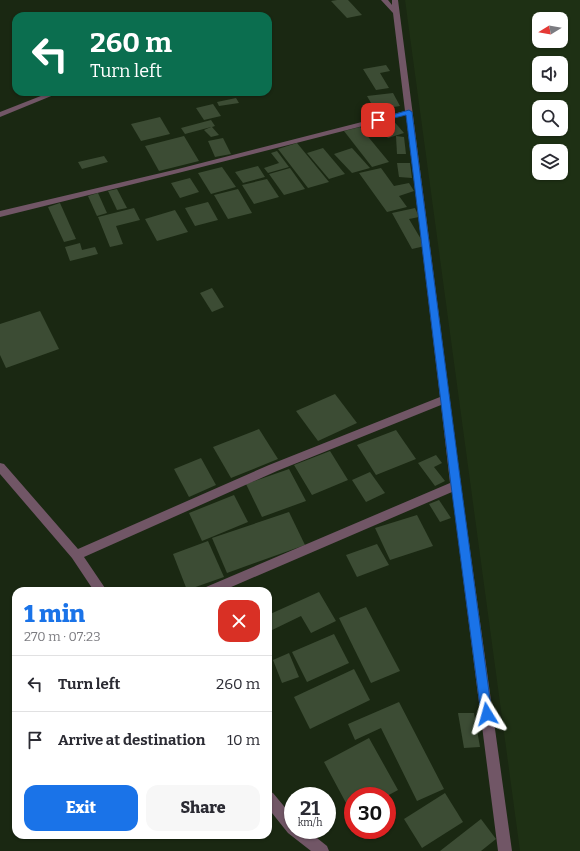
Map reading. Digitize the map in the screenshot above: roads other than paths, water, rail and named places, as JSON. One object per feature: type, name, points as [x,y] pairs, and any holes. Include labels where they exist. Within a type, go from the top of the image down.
[{"type":"street","points":[[384,0],[396,12]]},
{"type":"street","points":[[395,0],[456,485],[505,851]]},
{"type":"street","points":[[0,115],[48,96]]},
{"type":"street","points":[[0,214],[186,170],[409,112]]},
{"type":"street","points":[[76,555],[273,468],[445,399]]},
{"type":"street","points":[[0,467],[76,555],[98,587]]},
{"type":"street","points":[[219,587],[456,485]]},
{"type":"street","points":[[272,803],[284,817]]},
{"type":"street","points":[[307,839],[322,851]]}]
